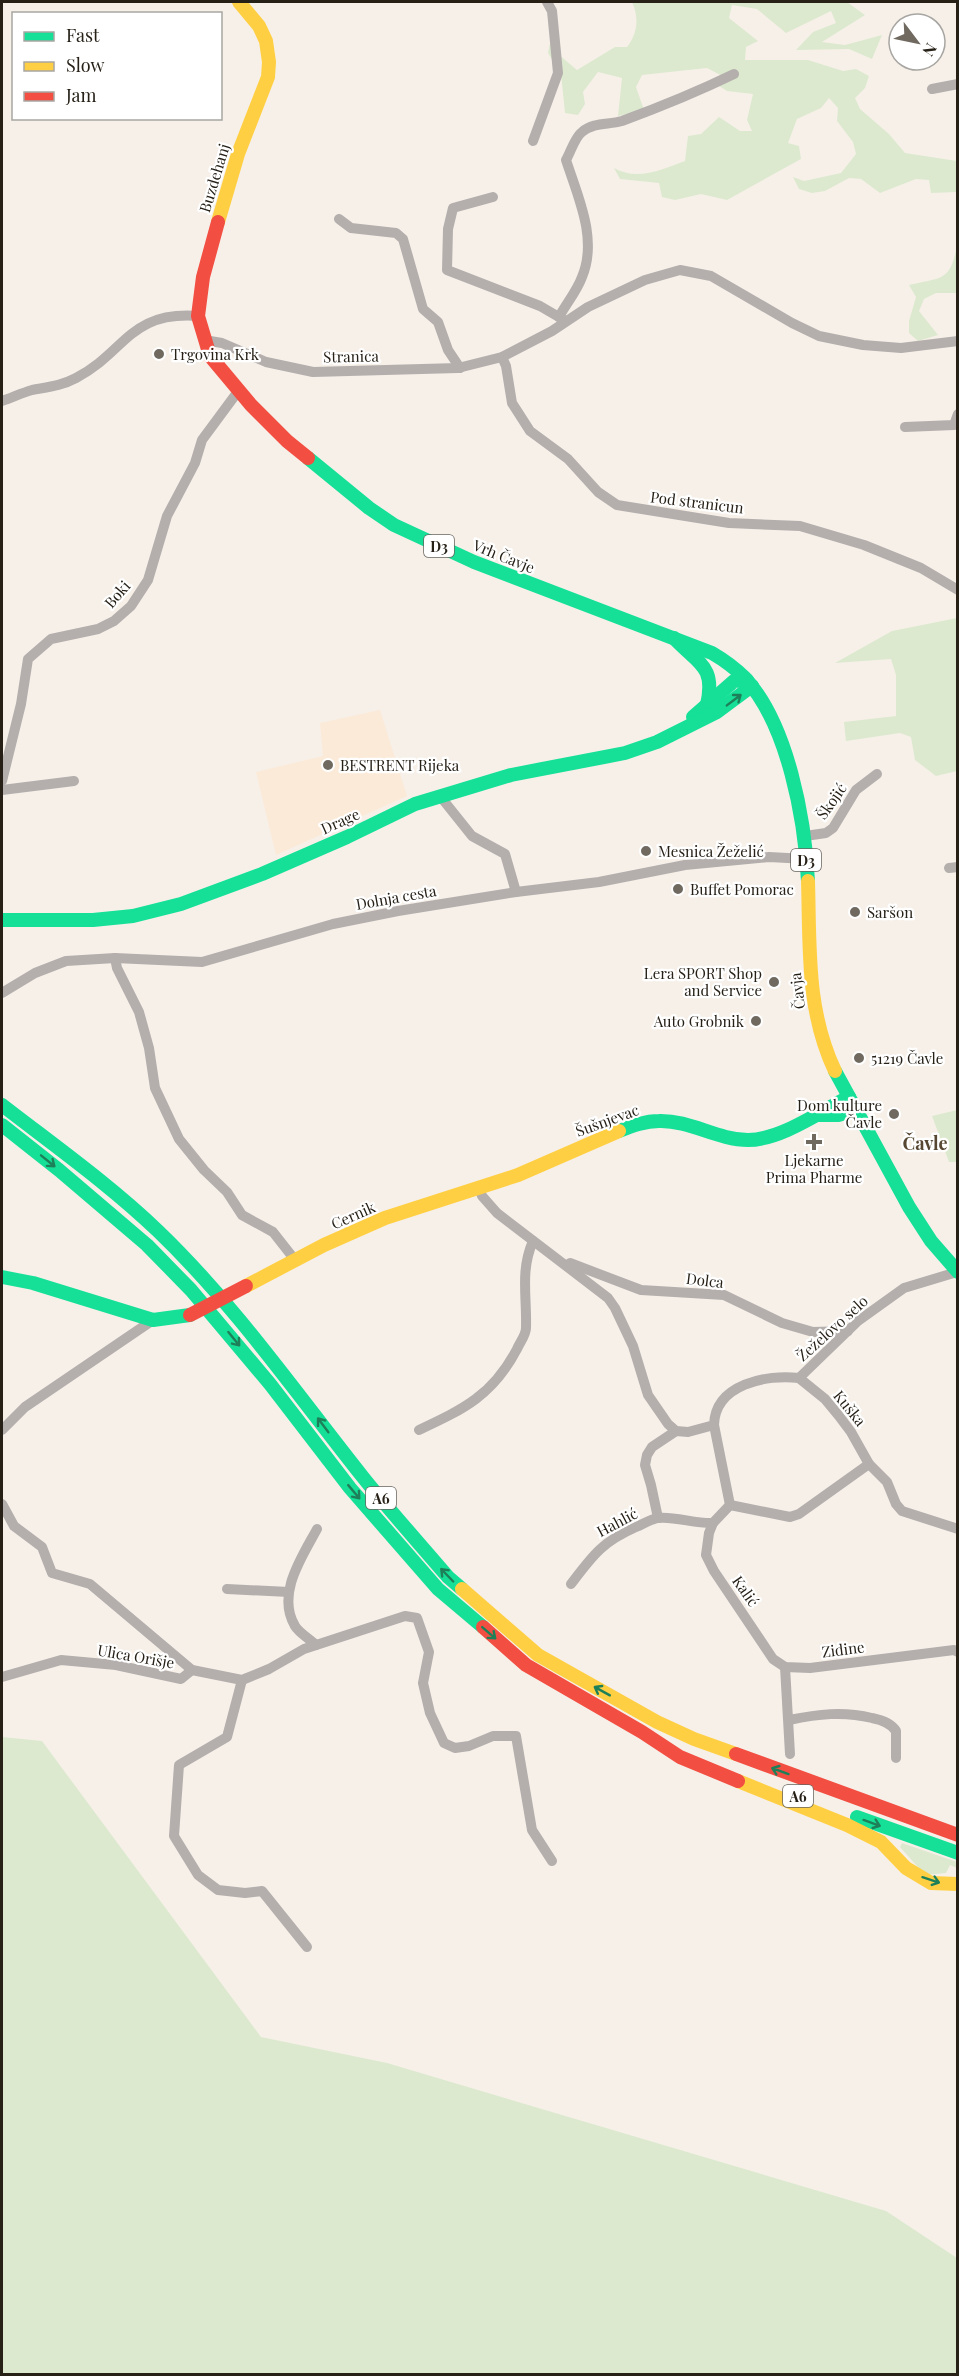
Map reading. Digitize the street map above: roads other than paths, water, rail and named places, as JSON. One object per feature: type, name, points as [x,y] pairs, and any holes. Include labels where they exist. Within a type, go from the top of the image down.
[{"type":"main road","name":"Buzdehanj","points":[[204,340],[198,316],[203,277],[239,150],[268,77],[269,62],[266,41],[260,26],[239,2]]},
{"type":"main road","name":"Vrh Čavje","points":[[204,340],[210,356],[238,390],[287,441],[369,508],[394,525],[474,562],[721,658],[749,683]]},
{"type":"main road","points":[[674,638],[684,651],[701,663],[710,674],[711,692],[706,706]]},
{"type":"main road","name":"Drage","points":[[677,731],[734,681],[749,683]]},
{"type":"main road","name":"Drage","points":[[5,922],[123,917],[181,904],[261,874],[347,837],[415,804],[511,775],[625,753],[657,742],[717,712],[735,700],[749,683]]},
{"type":"main road","name":"Čavja","points":[[749,683],[769,711],[778,731],[805,836],[808,942],[818,1026],[827,1055],[907,1203],[938,1251],[957,1272]]},
{"type":"main road","name":"Šušnjevac","points":[[479,1188],[519,1175],[618,1131],[646,1122],[668,1120],[701,1128],[720,1136],[752,1140],[818,1115],[838,1115],[852,1103]]},
{"type":"main road","name":"A6","points":[[2,1105],[74,1160],[158,1232],[235,1314],[363,1477],[448,1577],[538,1655],[657,1722],[694,1738],[957,1835]]},
{"type":"main road","name":"A6","points":[[2,1125],[147,1245],[191,1290],[270,1383],[350,1488],[438,1589],[526,1665],[642,1732],[735,1772],[957,1853]]},
{"type":"main road","name":"Cernik","points":[[153,1320],[190,1315],[295,1260],[406,1210],[479,1188]]},
{"type":"main road","points":[[2,1277],[33,1283],[153,1320]]},
{"type":"main road","points":[[642,1732],[680,1757],[787,1800],[881,1842],[906,1868],[931,1882],[957,1884]]},
{"type":"main road","points":[[835,1791],[877,1799],[957,1827]]},
{"type":"street","points":[[533,141],[558,73],[552,11],[547,2]]},
{"type":"street","points":[[493,197],[453,208],[448,229],[447,270],[540,306],[563,319],[582,279],[589,256],[587,230],[580,198],[566,160],[580,133],[593,126],[620,122],[676,101],[734,74]]},
{"type":"street","points":[[932,89],[957,84]]},
{"type":"street","points":[[339,219],[351,228],[396,233],[403,239],[423,309],[438,322],[448,350],[460,368]]},
{"type":"street","name":"Stranica","points":[[204,340],[222,344],[266,362],[313,372],[460,368],[502,357],[563,319],[645,280],[680,270],[711,276],[819,336],[863,345],[901,348],[957,341]]},
{"type":"street","points":[[2,401],[29,391],[57,387],[75,379],[92,369],[140,327],[155,319],[181,315],[198,316]]},
{"type":"street","name":"Pod stranicun","points":[[502,357],[506,366],[512,403],[530,431],[568,459],[598,492],[617,506],[729,523],[800,526],[864,545],[921,568],[957,590]]},
{"type":"street","name":"Boki","points":[[2,782],[21,704],[28,659],[51,639],[98,628],[114,621],[131,606],[148,580],[167,516],[195,463],[202,440],[238,390]]},
{"type":"street","points":[[904,427],[956,422]]},
{"type":"street","name":"Škojić","points":[[805,836],[825,833],[832,828],[856,790],[877,774]]},
{"type":"street","points":[[2,790],[74,781]]},
{"type":"street","points":[[441,796],[472,836],[505,854],[516,892]]},
{"type":"street","name":"Dolnja cesta","points":[[2,993],[53,964],[78,959],[115,958],[202,962],[333,924],[516,892],[599,882],[685,865],[769,857],[806,859]]},
{"type":"street","points":[[115,958],[117,968],[139,1012],[149,1048],[155,1088],[179,1139],[204,1170],[227,1192],[242,1215],[273,1232],[295,1260]]},
{"type":"street","points":[[479,1188],[489,1205],[597,1288],[615,1308],[633,1347],[648,1395],[668,1424],[676,1431],[688,1432],[714,1425],[730,1505]]},
{"type":"street","points":[[419,1430],[468,1404],[491,1387],[511,1360],[526,1332],[525,1261],[533,1241]]},
{"type":"street","name":"Dolca","points":[[557,1258],[641,1290],[724,1295],[782,1323],[813,1332],[848,1331]]},
{"type":"street","name":"Žeželovo selo","points":[[714,1425],[714,1414],[718,1406],[748,1381],[786,1376],[799,1378],[858,1321],[904,1288],[957,1272]]},
{"type":"street","points":[[2,1430],[25,1407],[153,1320]]},
{"type":"street","name":"Kuška","points":[[799,1378],[825,1399],[851,1431],[869,1464],[887,1482],[896,1504],[902,1511],[957,1529]]},
{"type":"street","points":[[676,1431],[652,1447],[647,1455],[645,1465],[658,1518],[699,1524],[713,1523],[730,1505]]},
{"type":"street","points":[[730,1505],[790,1517],[799,1514],[869,1464]]},
{"type":"street","points":[[2,1504],[14,1526],[42,1547],[51,1573],[90,1584],[192,1670],[242,1680],[269,1669],[304,1649],[405,1616],[417,1618],[429,1652],[423,1683],[430,1713],[444,1743],[455,1748],[469,1746],[493,1736],[516,1736],[532,1830],[552,1861]]},
{"type":"street","name":"Hahlić","points":[[571,1584],[594,1552],[607,1542],[658,1518]]},
{"type":"street","name":"Kalić","points":[[713,1523],[706,1555],[714,1571],[773,1659],[785,1667]]},
{"type":"street","points":[[316,1645],[296,1628],[289,1611],[289,1592],[296,1569],[317,1529]]},
{"type":"street","points":[[227,1589],[289,1592]]},
{"type":"street","name":"Zidine","points":[[785,1667],[810,1668],[954,1650],[957,1652]]},
{"type":"street","name":"Ulica Orišje","points":[[2,1677],[61,1660],[116,1665],[181,1679],[192,1670]]},
{"type":"street","points":[[785,1667],[790,1754]]},
{"type":"street","points":[[242,1680],[227,1737],[179,1765],[174,1836],[198,1875],[218,1890],[245,1893],[262,1891],[307,1947]]},
{"type":"street","points":[[789,1720],[815,1714],[840,1712],[882,1720],[896,1731],[896,1758]]},
{"type":"place","name":"Trgovina Krk","points":[[159,354]]},
{"type":"place","name":"BESTRENT Rijeka","points":[[328,765]]},
{"type":"place","name":"Mesnica Žeželić","points":[[646,851]]},
{"type":"place","name":"Buffet Pomorac","points":[[678,889]]},
{"type":"place","name":"Saršon","points":[[855,912]]},
{"type":"place","name":"Lera SPORT Shop and Service","points":[[774,982]]},
{"type":"place","name":"Auto Grobnik","points":[[756,1021]]},
{"type":"place","name":"51219 Čavle","points":[[859,1058]]},
{"type":"place","name":"Dom kulture Čavle","points":[[894,1114]]},
{"type":"place","name":"Ljekarne Prima Pharme","points":[[814,1142]]},
{"type":"district","name":"Čavle","points":[[925,1143]]}]
